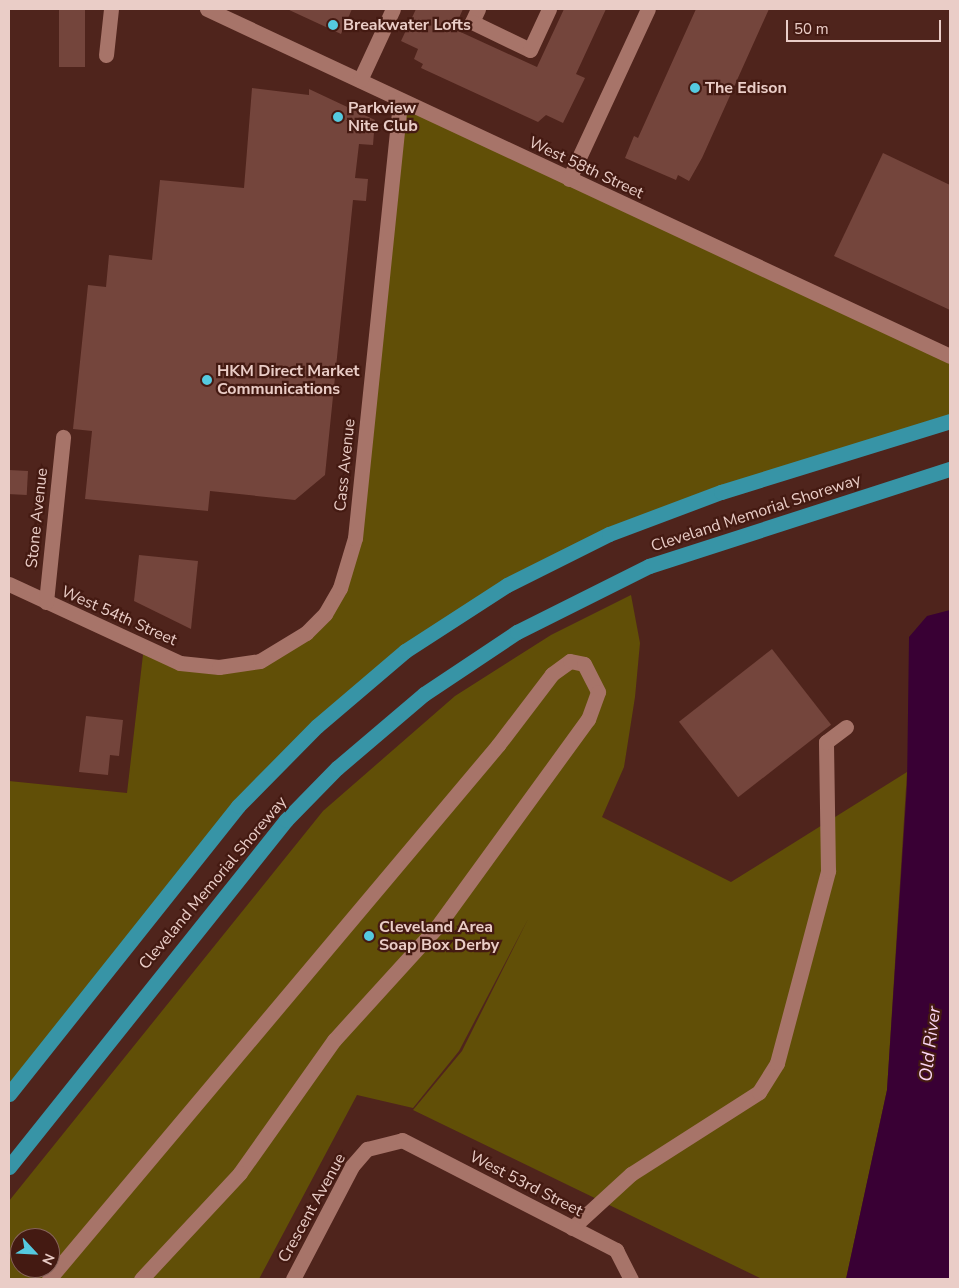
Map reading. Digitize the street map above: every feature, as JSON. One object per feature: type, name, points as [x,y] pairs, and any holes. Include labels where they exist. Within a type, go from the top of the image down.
[{"type":"highway","name":"Cleveland Memorial Shoreway","points":[[9,1094],[238,806],[317,726],[405,650],[507,585],[609,534],[720,492],[950,421]]},
{"type":"highway","name":"Cleveland Memorial Shoreway","points":[[9,1167],[286,820],[345,761],[431,689],[524,628],[649,566],[950,469]]},
{"type":"street","points":[[106,55],[111,9]]},
{"type":"street","name":"West 58th Street","points":[[207,9],[360,80],[400,102],[950,356]]},
{"type":"street","points":[[360,80],[393,9]]},
{"type":"street","points":[[478,9],[472,22],[530,50],[549,9]]},
{"type":"street","points":[[568,179],[648,9]]},
{"type":"street","name":"Cass Avenue","points":[[219,667],[260,661],[306,633],[325,614],[340,588],[355,538],[400,102]]},
{"type":"street","name":"Stone Avenue","points":[[46,602],[63,437]]},
{"type":"street","name":"West 54th Street","points":[[9,584],[180,662],[219,667]]},
{"type":"street","points":[[49,1279],[498,745],[552,674],[570,661],[584,664],[598,692],[588,719],[436,928],[334,1040],[240,1173],[141,1279]]},
{"type":"street","points":[[572,1228],[631,1174],[759,1092],[777,1063],[828,871],[826,742],[846,727]]},
{"type":"street","name":"West 53rd Street","points":[[389,1142],[402,1140],[616,1250],[631,1279]]},
{"type":"street","name":"Crescent Avenue","points":[[293,1279],[352,1166],[367,1149],[389,1142]]},
{"type":"shaded area","points":[[400,103],[950,356],[950,421],[684,504],[438,628],[265,776],[9,1094],[9,781],[127,793],[144,646],[180,663],[260,661],[325,614],[355,538]]},
{"type":"shaded area","points":[[631,595],[640,643],[635,697],[624,767],[602,817],[731,882],[907,772],[887,1090],[846,1279],[762,1279],[413,1110],[462,1051],[528,919],[459,1051],[413,1108],[357,1095],[259,1279],[9,1279],[9,1201],[323,811],[455,696],[551,635]]},
{"type":"water","name":"Old River","points":[[950,610],[950,1279],[846,1279],[887,1090],[907,785],[909,637],[927,616]]},
{"type":"building","points":[[59,9],[85,9],[85,67],[59,67]]},
{"type":"building","name":"Breakwater Lofts","points":[[287,9],[352,9],[341,34]]},
{"type":"building","points":[[416,9],[463,9],[454,29],[537,67],[564,9],[606,9],[576,74],[585,78],[563,123],[546,115],[538,122],[421,68],[423,64],[414,59],[418,49],[401,41]]},
{"type":"building","name":"The Edison","points":[[696,9],[769,9],[702,158],[689,181],[678,175],[676,180],[625,158],[634,136],[638,138]]},
{"type":"building","name":"HKM Direct Market Communications","points":[[252,88],[309,95],[309,89],[375,120],[373,145],[359,144],[355,178],[368,179],[366,201],[353,200],[325,475],[295,500],[210,491],[208,511],[85,499],[92,431],[73,429],[88,285],[106,287],[109,255],[152,260],[160,180],[244,188]]},
{"type":"building","points":[[883,153],[950,185],[950,310],[834,256]]},
{"type":"building","points":[[9,470],[28,471],[27,495],[9,494]]},
{"type":"building","points":[[139,555],[198,561],[191,629],[134,601]]},
{"type":"building","points":[[772,649],[831,725],[738,797],[679,722]]},
{"type":"building","points":[[86,716],[123,720],[119,756],[110,755],[108,775],[79,772]]},
{"type":"place","name":"Breakwater Lofts","points":[[333,25]]},
{"type":"place","name":"The Edison","points":[[695,88]]},
{"type":"place","name":"Parkview Nite Club","points":[[338,117]]},
{"type":"place","name":"HKM Direct Market Communications","points":[[207,380]]},
{"type":"place","name":"Cleveland Area Soap Box Derby","points":[[369,936]]}]
